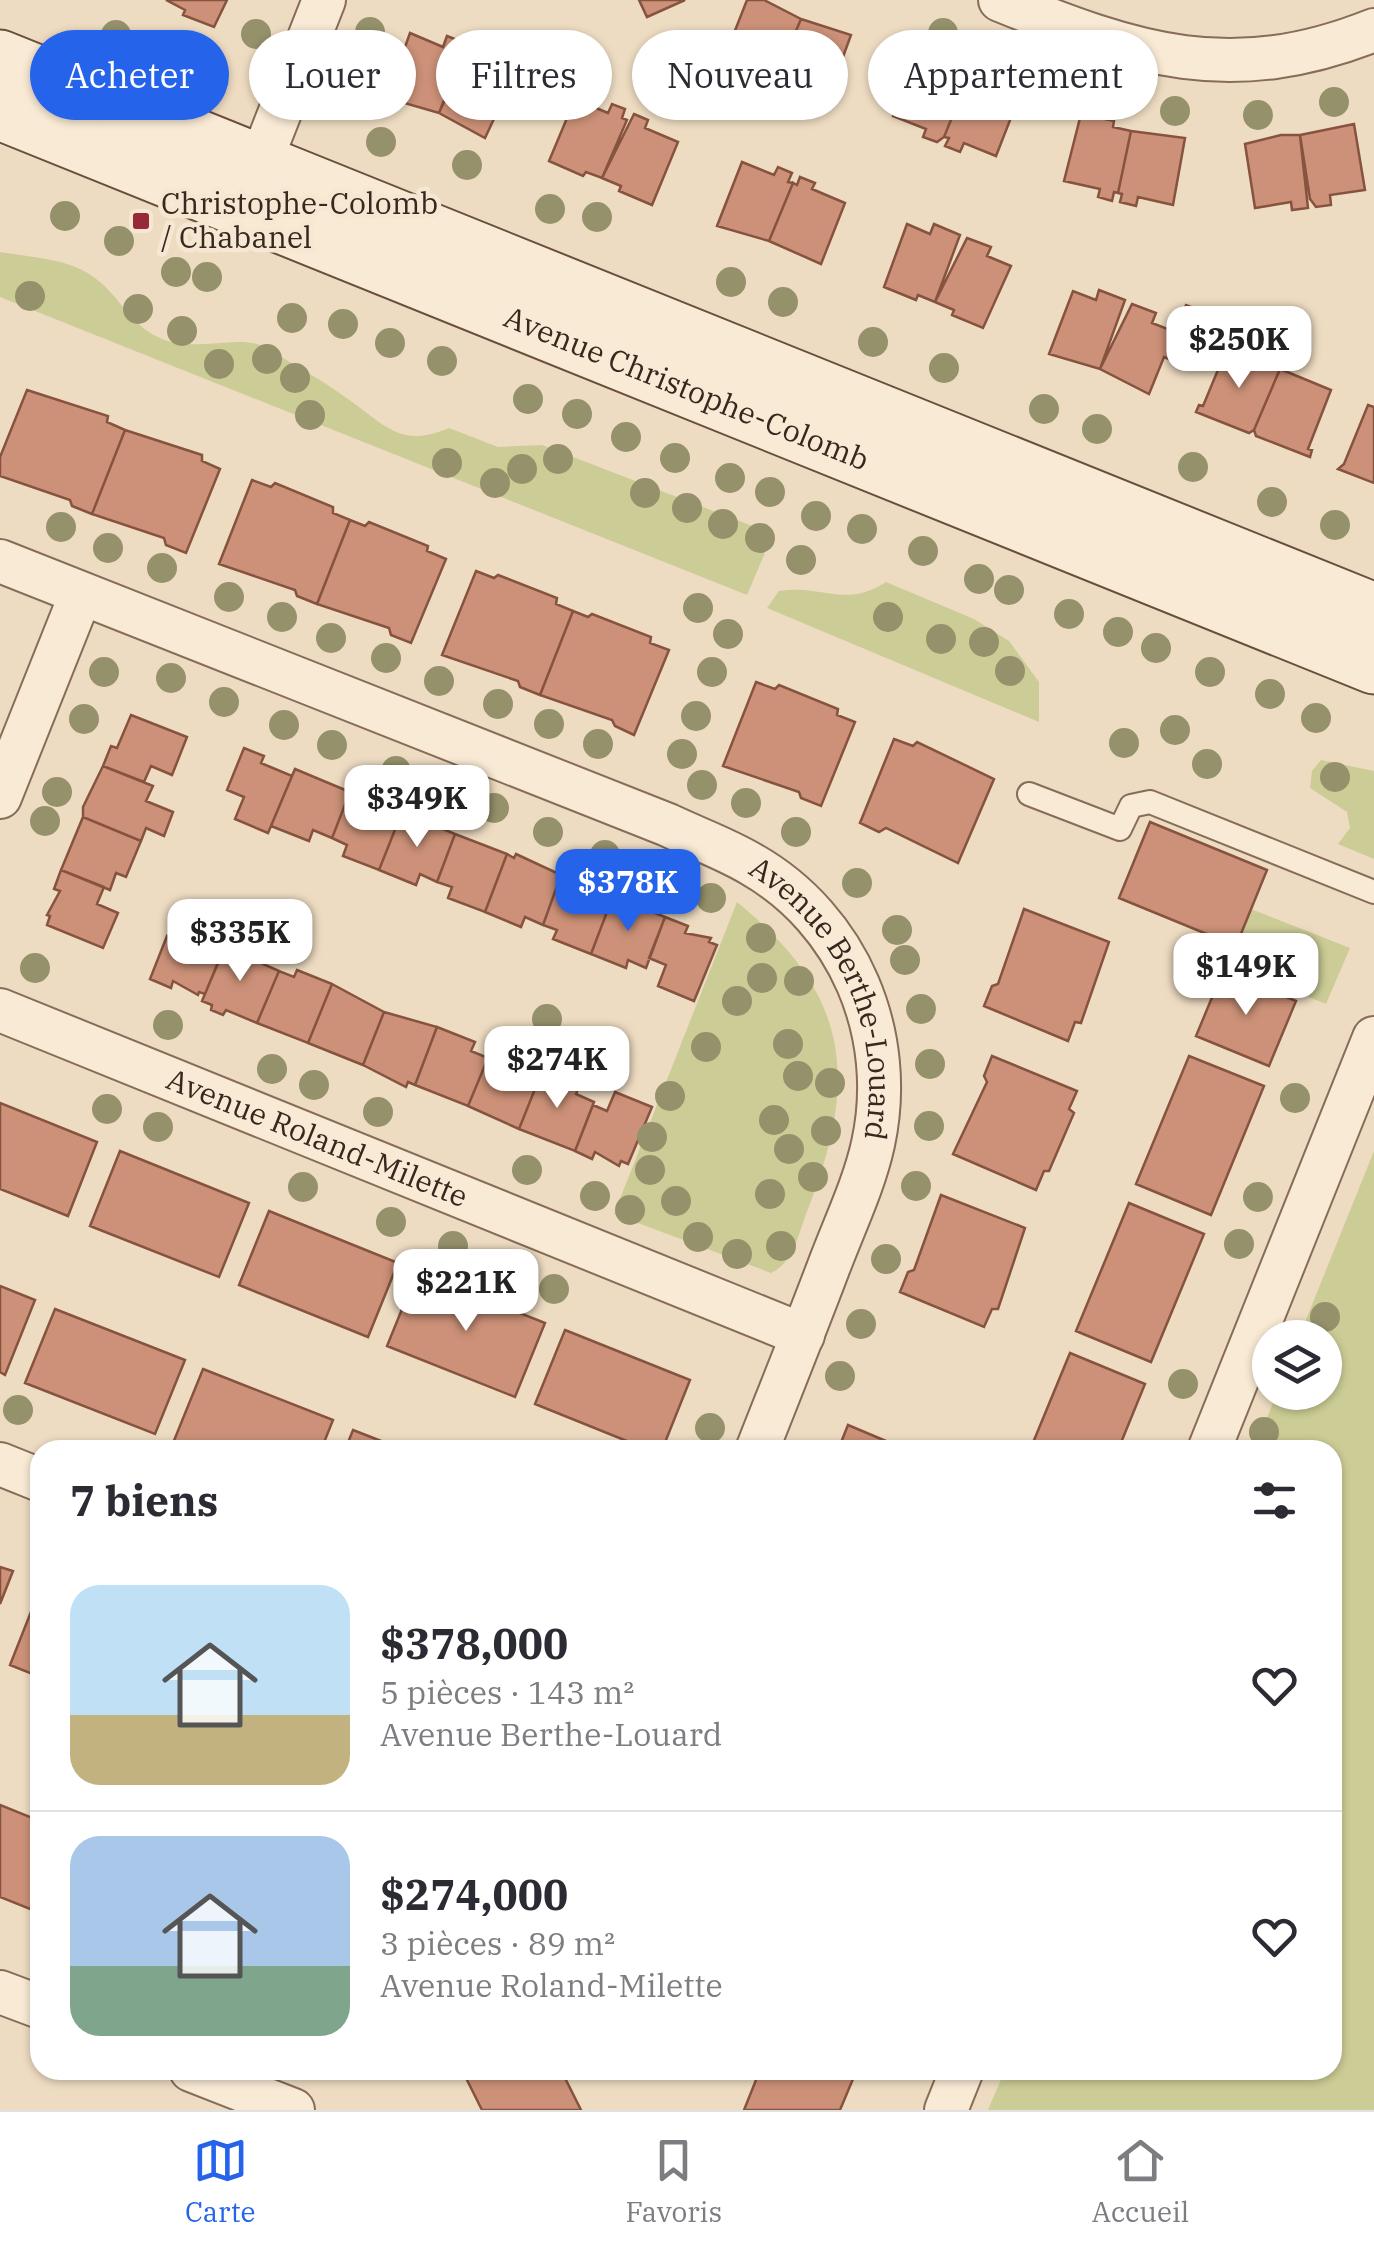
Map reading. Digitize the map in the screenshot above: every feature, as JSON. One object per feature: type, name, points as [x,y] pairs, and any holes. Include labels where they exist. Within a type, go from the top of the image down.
[{"type":"main road","name":"Avenue Christophe-Colomb","points":[[0,58],[250,187],[1374,666]]},
{"type":"main road","name":"Avenue Christophe-Colomb","points":[[0,112],[250,187],[1374,611]]},
{"type":"street","points":[[250,187],[324,0]]},
{"type":"street","points":[[1000,0],[1109,43],[1197,60],[1287,56],[1374,30]]},
{"type":"street","name":"Avenue Berthe-Louard","points":[[0,560],[668,825],[750,864],[810,912],[842,950],[862,990],[876,1042],[880,1101],[868,1162],[760,1440]]},
{"type":"street","points":[[0,797],[82,594]]},
{"type":"street","name":"Avenue Roland-Milette","points":[[0,1010],[802,1335]]},
{"type":"street","points":[[1213,1440],[1374,1038]]},
{"type":"street","points":[[0,1464],[30,1476]]},
{"type":"street","points":[[0,1992],[30,2003]]},
{"type":"street","points":[[208,2080],[241,2099],[293,2110]]},
{"type":"street","points":[[946,2110],[958,2080]]},
{"type":"lane","points":[[1030,794],[1120,829],[1131,806],[1145,800],[1374,892]]},
{"type":"green space","points":[[0,252],[78,268],[108,290],[142,327],[160,338],[188,344],[242,342],[264,347],[394,431],[418,436],[449,428],[498,447],[542,445],[773,534],[747,595],[0,297]]},
{"type":"green space","points":[[886,582],[974,619],[1009,641],[1039,682],[1039,722],[767,608],[779,591],[857,594]]},
{"type":"green space","points":[[1321,760],[1374,771],[1374,859],[1338,844],[1350,828],[1347,812],[1310,788],[1312,771]]},
{"type":"green space","points":[[737,902],[775,936],[803,970],[823,1005],[834,1041],[838,1079],[824,1162],[795,1245],[785,1262],[771,1273],[614,1214]]},
{"type":"green space","points":[[1251,909],[1350,948],[1326,1004],[1228,964]]},
{"type":"green space","points":[[1374,1151],[1374,2110],[988,2110],[1001,2080],[1342,2080],[1342,1440],[1258,1440],[1270,1410],[1342,1410],[1342,1320],[1306,1320]]},
{"type":"building","points":[[166,0],[227,0],[214,27],[183,15],[185,10]]},
{"type":"building","points":[[639,0],[685,0],[647,17]]},
{"type":"building","points":[[747,0],[764,0],[801,19],[796,30],[735,30]]},
{"type":"building","points":[[801,19],[835,30],[796,30]]},
{"type":"building","points":[[416,36],[436,44],[436,112],[416,106]]},
{"type":"building","points":[[612,104],[625,109],[622,118],[627,120],[602,178],[586,172],[583,176],[549,161],[566,120],[612,120]]},
{"type":"building","points":[[632,118],[648,120],[645,128],[678,142],[652,205],[619,191],[621,186],[602,178]]},
{"type":"building","points":[[452,120],[493,120],[485,138]]},
{"type":"building","points":[[903,120],[951,120],[944,137],[937,142],[923,137],[926,129]]},
{"type":"building","points":[[951,120],[1010,120],[996,156],[964,143],[960,152],[945,146],[949,138],[944,137]]},
{"type":"building","points":[[1079,120],[1114,121],[1113,127],[1131,131],[1118,193],[1114,192],[1112,201],[1098,197],[1100,189],[1064,181]]},
{"type":"building","points":[[1354,124],[1365,190],[1330,195],[1331,205],[1316,207],[1310,199],[1300,135]]},
{"type":"building","points":[[1131,131],[1185,138],[1173,205],[1138,197],[1136,206],[1120,202],[1122,194],[1118,193]]},
{"type":"building","points":[[1281,135],[1300,135],[1308,208],[1292,210],[1291,202],[1255,208],[1245,144]]},
{"type":"building","points":[[742,162],[774,175],[778,167],[792,173],[788,182],[793,183],[769,241],[717,226]]},
{"type":"building","points":[[800,177],[815,183],[812,189],[845,203],[821,264],[769,241],[793,183],[797,185]]},
{"type":"building","points":[[907,224],[930,234],[934,224],[960,235],[935,302],[918,295],[916,300],[884,287]]},
{"type":"building","points":[[967,238],[991,247],[987,256],[1011,266],[983,328],[952,315],[954,310],[935,302]]},
{"type":"building","points":[[1099,290],[1125,300],[1100,369],[1049,354],[1073,291],[1096,300]]},
{"type":"building","points":[[1132,304],[1156,313],[1152,323],[1175,332],[1186,305],[1212,315],[1194,360],[1172,351],[1169,359],[1164,357],[1149,394],[1100,369]]},
{"type":"building","points":[[1227,348],[1280,369],[1254,430],[1249,433],[1196,412],[1199,405],[1203,406]]},
{"type":"building","points":[[1280,369],[1331,390],[1308,449],[1312,450],[1310,457],[1256,436],[1254,430]]},
{"type":"building","points":[[27,390],[108,416],[107,422],[125,430],[92,514],[72,506],[70,500],[0,476],[0,457]]},
{"type":"building","points":[[1368,405],[1374,407],[1374,483],[1338,469],[1344,464]]},
{"type":"building","points":[[125,430],[202,455],[202,461],[220,469],[186,553],[166,545],[164,538],[92,514]]},
{"type":"building","points":[[252,480],[271,487],[275,483],[333,507],[333,513],[350,520],[317,604],[297,596],[295,590],[219,564]]},
{"type":"building","points":[[350,520],[365,526],[369,522],[428,546],[427,551],[446,559],[411,643],[391,635],[389,628],[317,604]]},
{"type":"building","points":[[476,571],[494,578],[498,575],[557,598],[556,604],[573,611],[540,695],[520,687],[518,681],[442,655]]},
{"type":"building","points":[[573,611],[588,617],[592,614],[651,637],[650,643],[669,650],[634,735],[615,726],[612,720],[540,695]]},
{"type":"building","points":[[756,682],[775,689],[779,685],[838,709],[837,715],[855,722],[821,806],[801,798],[799,792],[723,766]]},
{"type":"building","points":[[131,715],[187,737],[172,775],[151,766],[144,782],[103,766],[111,746],[117,748]]},
{"type":"building","points":[[894,739],[913,746],[917,742],[994,779],[958,863],[886,828],[879,832],[860,823]]},
{"type":"building","points":[[244,748],[264,756],[261,763],[292,776],[268,833],[235,819],[244,797],[227,790]]},
{"type":"building","points":[[103,766],[153,786],[146,801],[173,812],[164,836],[146,828],[141,841],[83,817],[83,807]]},
{"type":"building","points":[[295,769],[350,792],[332,838],[313,830],[309,841],[271,826]]},
{"type":"building","points":[[350,792],[402,812],[379,870],[343,856],[347,845],[332,838]]},
{"type":"building","points":[[402,812],[455,834],[437,882],[420,874],[416,885],[379,870]]},
{"type":"building","points":[[83,817],[141,841],[126,877],[116,873],[110,890],[61,870]]},
{"type":"building","points":[[1150,822],[1267,870],[1236,946],[1119,898]]},
{"type":"building","points":[[455,834],[507,854],[485,912],[448,898],[452,887],[437,882]]},
{"type":"building","points":[[507,854],[514,858],[516,854],[561,875],[543,925],[525,917],[521,927],[485,912]]},
{"type":"building","points":[[61,870],[104,887],[97,904],[118,913],[103,948],[47,925],[47,915],[60,891],[54,889]]},
{"type":"building","points":[[561,875],[613,896],[591,954],[553,939],[557,930],[543,925]]},
{"type":"building","points":[[613,896],[665,917],[646,968],[628,960],[626,968],[591,954]]},
{"type":"building","points":[[1024,909],[1109,942],[1081,1023],[1075,1022],[1068,1041],[984,1006],[992,986],[998,984]]},
{"type":"building","points":[[665,917],[688,926],[685,933],[711,938],[709,942],[717,945],[694,1001],[658,986],[666,965],[649,958]]},
{"type":"building","points":[[196,920],[230,935],[205,994],[198,995],[173,981],[171,988],[150,979],[167,936],[186,944]]},
{"type":"building","points":[[226,943],[266,959],[263,964],[279,971],[257,1023],[226,1010],[223,1015],[202,1001]]},
{"type":"building","points":[[297,970],[332,984],[308,1043],[257,1023],[279,971],[294,977]]},
{"type":"building","points":[[1223,971],[1296,1001],[1269,1066],[1196,1036]]},
{"type":"building","points":[[332,984],[384,1012],[363,1065],[308,1043]]},
{"type":"building","points":[[384,1012],[437,1027],[415,1085],[408,1082],[406,1087],[363,1065]]},
{"type":"building","points":[[437,1027],[475,1042],[471,1051],[488,1058],[468,1106],[415,1085]]},
{"type":"building","points":[[507,1054],[543,1069],[519,1129],[468,1106],[488,1058],[503,1064]]},
{"type":"building","points":[[992,1056],[1077,1091],[1069,1109],[1074,1113],[1049,1171],[1044,1171],[1036,1190],[953,1154],[987,1082],[984,1076]]},
{"type":"building","points":[[1189,1056],[1264,1086],[1211,1215],[1136,1184]]},
{"type":"building","points":[[543,1069],[580,1083],[576,1094],[594,1102],[575,1151],[519,1129]]},
{"type":"building","points":[[615,1092],[652,1107],[628,1164],[621,1161],[619,1166],[595,1152],[592,1159],[575,1151],[593,1105],[607,1111]]},
{"type":"building","points":[[0,1103],[97,1142],[68,1216],[0,1189]]},
{"type":"building","points":[[120,1151],[249,1203],[219,1277],[90,1226]]},
{"type":"building","points":[[941,1195],[1025,1228],[998,1309],[992,1309],[984,1327],[900,1292],[908,1272],[914,1270]]},
{"type":"building","points":[[1129,1203],[1204,1234],[1151,1362],[1076,1331]]},
{"type":"building","points":[[269,1211],[398,1263],[368,1337],[239,1285]]},
{"type":"building","points":[[417,1272],[545,1323],[515,1397],[387,1346]]},
{"type":"building","points":[[0,1286],[35,1300],[5,1375],[0,1372]]},
{"type":"building","points":[[55,1309],[185,1360],[155,1434],[25,1383]]},
{"type":"building","points":[[565,1330],[690,1380],[666,1440],[624,1440],[535,1404]]},
{"type":"building","points":[[1070,1353],[1145,1384],[1122,1440],[1034,1440]]},
{"type":"building","points":[[203,1369],[333,1420],[325,1440],[174,1440]]},
{"type":"building","points":[[848,1425],[883,1440],[842,1440]]},
{"type":"building","points":[[353,1430],[378,1440],[349,1440]]},
{"type":"building","points":[[0,1567],[13,1571],[0,1604]]},
{"type":"building","points":[[30,1614],[30,1673],[10,1665]]},
{"type":"building","points":[[0,1805],[30,1817],[30,1909],[0,1897]]},
{"type":"building","points":[[467,2080],[566,2080],[581,2110],[482,2110]]},
{"type":"building","points":[[756,2080],[853,2080],[840,2110],[744,2110]]},
{"type":"place","name":"Christophe-Colomb / Chabanel","points":[[141,221]]}]
